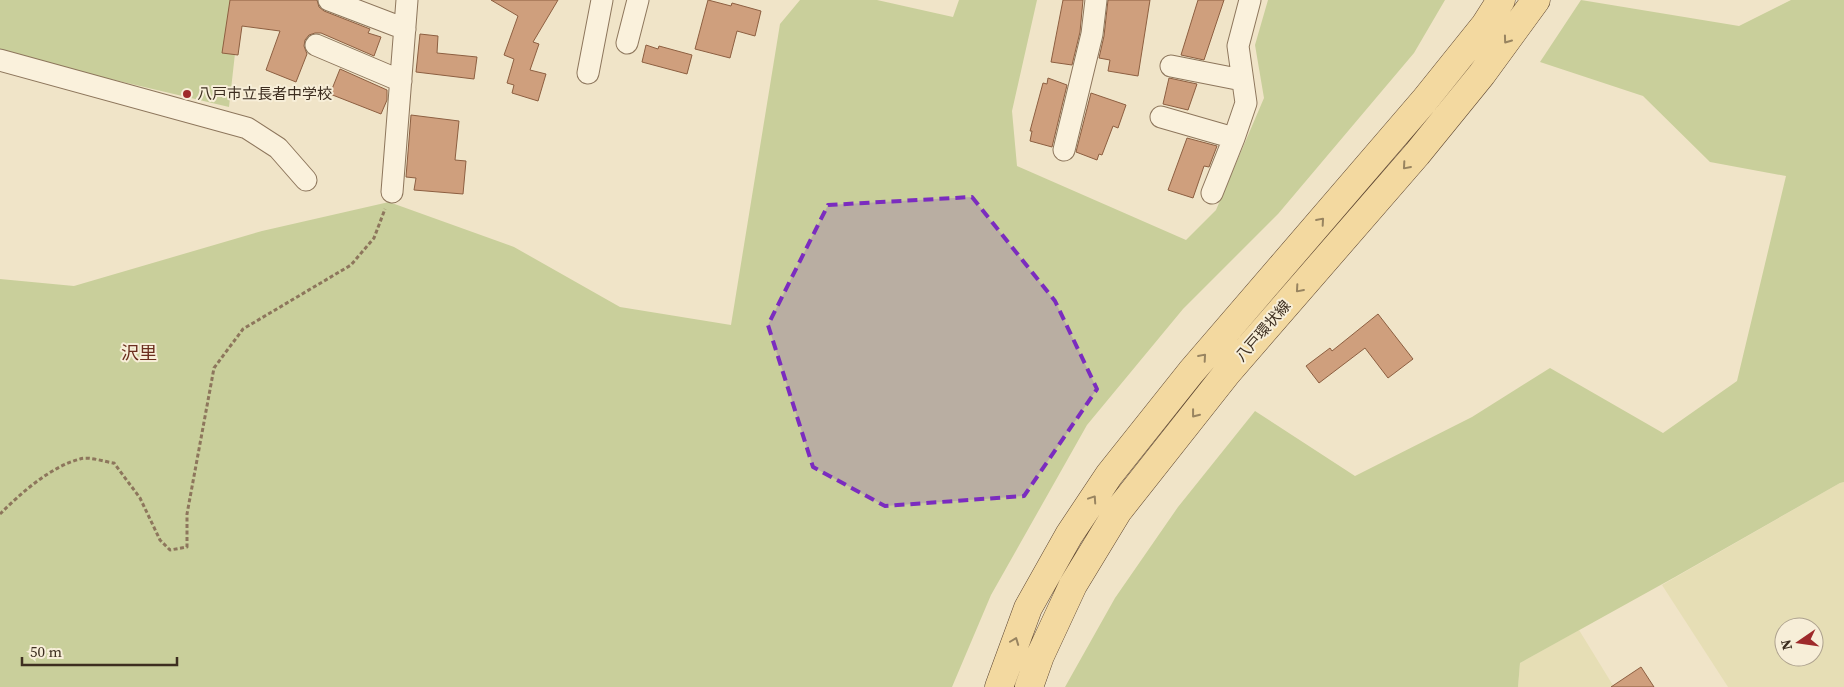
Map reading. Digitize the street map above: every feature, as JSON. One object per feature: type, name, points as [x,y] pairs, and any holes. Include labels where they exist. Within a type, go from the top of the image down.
[{"type":"main road","name":"八戸環状線","points":[[999,687],[1028,608],[1069,535],[1109,475],[1190,372],[1424,102],[1485,26],[1501,0]]},
{"type":"main road","name":"八戸環状線","points":[[1029,687],[1040,656],[1073,585],[1118,511],[1227,373],[1417,154],[1482,74],[1536,0]]},
{"type":"street","points":[[329,0],[405,29]]},
{"type":"street","points":[[392,192],[407,0]]},
{"type":"street","points":[[588,73],[602,0]]},
{"type":"street","points":[[627,43],[638,0]]},
{"type":"street","points":[[1064,150],[1092,34],[1096,0]]},
{"type":"street","points":[[1212,193],[1246,103],[1238,46],[1250,0]]},
{"type":"street","points":[[316,45],[401,81]]},
{"type":"street","points":[[0,60],[247,128],[278,148],[306,180]]},
{"type":"street","points":[[1171,66],[1242,80]]},
{"type":"street","points":[[1161,117],[1234,138]]},
{"type":"path","points":[[0,514],[21,493],[54,471],[81,458],[114,463],[140,498],[160,540],[170,550],[187,547],[187,514],[214,368],[243,329],[351,265],[374,238],[392,192]]},
{"type":"highlighted area","points":[[972,197],[1055,301],[1097,389],[1024,496],[885,506],[813,467],[768,325],[828,205]]},
{"type":"shaded area","points":[[1844,482],[1844,687],[1728,687],[1662,585]]},
{"type":"shaded area","points":[[1579,630],[1614,687],[1518,687],[1520,663]]},
{"type":"green space","name":"八戸市立長者中学校","points":[[0,0],[241,0],[229,107],[0,53]]},
{"type":"green space","points":[[800,0],[877,0],[953,17],[959,0],[1037,0],[1012,111],[1017,166],[1186,240],[1216,210],[1264,98],[1255,45],[1268,0],[1445,0],[1414,53],[1278,214],[1183,309],[1087,425],[991,595],[952,687],[0,687],[0,279],[74,286],[262,231],[389,202],[514,247],[620,307],[731,325],[780,24]]},
{"type":"green space","points":[[1581,0],[1739,26],[1791,0],[1844,0],[1844,482],[1520,663],[1518,687],[1065,687],[1115,598],[1178,507],[1255,411],[1355,476],[1472,417],[1550,368],[1663,433],[1737,381],[1786,176],[1710,162],[1643,96],[1540,62]]},
{"type":"building","points":[[230,0],[317,0],[319,7],[324,11],[370,29],[368,33],[381,37],[374,56],[321,33],[309,35],[305,40],[304,46],[307,54],[296,82],[266,70],[280,31],[242,26],[238,55],[222,53]]},
{"type":"building","points":[[491,0],[558,0],[533,42],[539,44],[530,70],[546,74],[538,101],[512,93],[514,85],[507,83],[514,59],[504,55],[518,16]]},
{"type":"building","points":[[708,0],[731,6],[732,3],[761,11],[755,36],[737,31],[730,58],[695,49]]},
{"type":"building","points":[[1063,0],[1083,0],[1080,32],[1072,65],[1051,62]]},
{"type":"building","points":[[1108,0],[1150,0],[1138,76],[1108,71],[1110,60],[1099,58],[1104,36]]},
{"type":"building","points":[[1198,0],[1224,0],[1204,60],[1181,55]]},
{"type":"building","points":[[420,34],[438,36],[437,53],[477,57],[474,79],[416,72]]},
{"type":"building","points":[[646,45],[658,49],[659,46],[692,55],[687,74],[642,62]]},
{"type":"building","points":[[340,69],[387,90],[387,100],[381,114],[330,94]]},
{"type":"building","points":[[1048,78],[1067,85],[1052,147],[1030,141],[1032,131],[1030,131],[1043,83],[1047,84]]},
{"type":"building","points":[[1169,78],[1197,84],[1188,110],[1163,104]]},
{"type":"building","points":[[1091,93],[1126,105],[1118,128],[1113,126],[1102,155],[1099,154],[1097,160],[1076,152]]},
{"type":"building","points":[[411,115],[459,121],[455,160],[466,161],[463,194],[414,190],[416,178],[406,177]]},
{"type":"building","points":[[1187,138],[1217,146],[1209,167],[1204,166],[1193,198],[1168,190]]},
{"type":"building","points":[[1378,314],[1413,359],[1388,378],[1365,348],[1319,383],[1306,366],[1330,348],[1332,351]]},
{"type":"building","points":[[1641,667],[1654,687],[1611,687]]},
{"type":"place","name":"八戸市立長者中学校","points":[[187,94]]},
{"type":"district","name":"沢里","points":[[139,353]]}]
